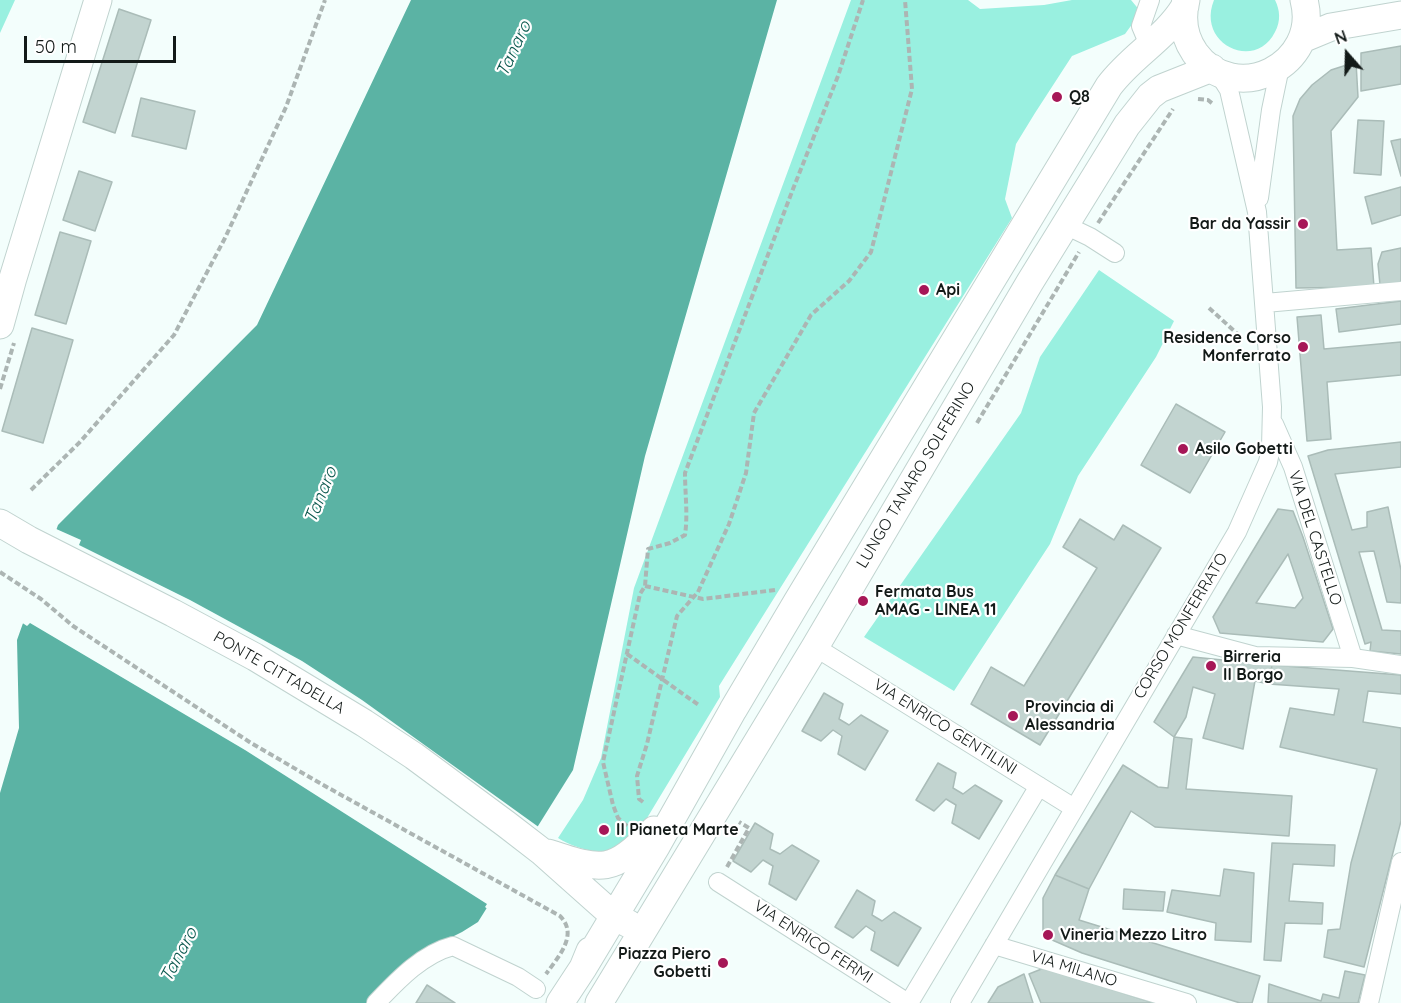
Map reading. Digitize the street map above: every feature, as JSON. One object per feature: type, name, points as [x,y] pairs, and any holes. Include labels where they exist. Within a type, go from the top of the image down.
[{"type":"main road","points":[[0,325],[12,278],[98,0]]},
{"type":"main road","points":[[1185,3],[1184,24],[1189,41],[1198,56],[1214,70],[1228,76],[1246,78],[1264,75],[1280,67],[1293,54],[1302,39],[1306,21],[1304,0]]},
{"type":"main road","points":[[569,869],[616,862],[631,854],[669,812],[698,771],[895,438],[1091,115],[1117,75],[1171,25],[1185,3]]},
{"type":"main road","points":[[1302,39],[1331,27],[1401,15]]},
{"type":"main road","name":"LUNGO TANARO SOLFERINO","points":[[599,1003],[1127,125],[1150,96],[1169,84],[1214,70]]},
{"type":"main road","name":"PONTE CITTADELLA","points":[[4,526],[173,613],[290,677],[414,756],[541,851],[569,869]]},
{"type":"main road","points":[[560,1003],[690,789],[698,771]]},
{"type":"main road","points":[[569,869],[618,909],[647,924]]},
{"type":"main road","points":[[569,869],[574,887],[587,901],[597,923],[596,935],[583,968]]},
{"type":"street","points":[[1149,45],[1141,26],[1150,0]]},
{"type":"street","name":"CORSO MONFERRATO","points":[[1257,212],[1271,110],[1280,67]]},
{"type":"street","name":"CORSO MONFERRATO","points":[[960,1003],[1237,532],[1268,462],[1272,419],[1257,212],[1229,90],[1214,70]]},
{"type":"street","points":[[1065,225],[1115,253]]},
{"type":"street","points":[[1265,303],[1401,291]]},
{"type":"street","name":"VIA DEL CASTELLO","points":[[1272,419],[1293,467],[1353,658]]},
{"type":"street","points":[[1176,635],[1256,656],[1353,658],[1401,665]]},
{"type":"street","name":"VIA ENRICO GENTILINI","points":[[815,647],[1074,808]]},
{"type":"street","points":[[909,1003],[1039,786]]},
{"type":"street","points":[[1369,1003],[1401,862]]},
{"type":"street","name":"VIA ENRICO FERMI","points":[[722,875],[909,1003]]},
{"type":"street","name":"VIA MILANO","points":[[994,945],[1187,1003]]},
{"type":"street","points":[[376,1003],[402,976],[441,949],[453,946],[518,977],[536,989]]},
{"type":"path","points":[[31,490],[81,442],[174,335],[225,238],[286,107],[325,0]]},
{"type":"path","points":[[629,827],[618,818],[603,762],[640,594],[645,586],[648,549],[670,543],[685,535],[686,473],[838,76],[863,0]]},
{"type":"path","points":[[644,802],[639,799],[637,776],[647,744],[677,616],[698,592],[729,524],[746,473],[754,413],[811,315],[849,281],[871,252],[912,89],[905,0]]},
{"type":"path","points":[[1189,98],[1208,100],[1214,105]]},
{"type":"path","points":[[975,425],[1067,271],[1177,104]]},
{"type":"path","points":[[1209,308],[1242,338]]},
{"type":"path","points":[[0,572],[41,599],[73,626],[251,743],[560,916],[569,930],[566,943],[536,989]]},
{"type":"path","points":[[645,586],[703,599],[775,590]]},
{"type":"path","points":[[627,654],[700,706]]},
{"type":"path","points":[[722,875],[749,828],[739,822]]},
{"type":"shaded area","points":[[0,0],[15,0],[0,33]]},
{"type":"shaded area","points":[[851,0],[968,0],[980,9],[1044,5],[1072,0],[1131,0],[1141,12],[1125,34],[1072,56],[1016,144],[1005,199],[1012,218],[719,686],[720,697],[641,828],[625,846],[617,850],[600,852],[582,849],[558,838],[583,800],[601,758],[634,588]]},
{"type":"shaded area","points":[[1214,0],[1275,0],[1279,16],[1275,32],[1266,44],[1254,50],[1242,51],[1230,48],[1220,40],[1213,29],[1211,16]]},
{"type":"shaded area","points":[[1099,270],[1174,321],[1156,357],[1078,476],[1050,544],[954,691],[864,637],[1021,413],[1040,357]]},
{"type":"water","name":"Tanaro","points":[[411,0],[777,0],[645,456],[573,770],[478,922],[428,949],[368,1003],[0,1003],[0,793],[19,728],[17,640],[58,525],[257,325]]},
{"type":"pier","points":[[54,528],[81,540],[79,545],[190,600],[302,661],[362,700],[540,828],[489,910],[485,907],[487,904],[245,750],[30,623],[27,626],[21,622]]},
{"type":"building","points":[[119,9],[151,20],[115,133],[83,122]]},
{"type":"building","points":[[1401,46],[1401,84],[1361,91],[1361,53]]},
{"type":"building","points":[[1356,62],[1358,97],[1331,131],[1337,250],[1371,248],[1374,287],[1296,288],[1293,116],[1300,99],[1312,85],[1331,70]]},
{"type":"building","points":[[141,98],[195,111],[186,149],[132,136]]},
{"type":"building","points":[[1358,120],[1384,121],[1381,175],[1354,173]]},
{"type":"building","points":[[1401,139],[1401,176],[1391,141]]},
{"type":"building","points":[[79,171],[112,182],[95,231],[63,220]]},
{"type":"building","points":[[1401,187],[1401,215],[1372,224],[1365,197]]},
{"type":"building","points":[[60,232],[91,241],[66,324],[35,315]]},
{"type":"building","points":[[1401,248],[1401,284],[1380,285],[1378,264],[1382,252]]},
{"type":"building","points":[[1401,301],[1401,324],[1339,332],[1336,309]]},
{"type":"building","points":[[1321,315],[1324,349],[1401,342],[1401,375],[1327,382],[1331,439],[1307,441],[1297,317]]},
{"type":"building","points":[[32,328],[73,340],[43,443],[2,431]]},
{"type":"building","name":"Asilo Gobetti","points":[[1176,404],[1225,432],[1190,493],[1141,465]]},
{"type":"building","points":[[1401,442],[1401,467],[1335,474],[1352,530],[1367,527],[1367,512],[1388,507],[1401,570],[1401,603],[1387,602],[1374,551],[1359,552],[1382,630],[1401,631],[1401,654],[1370,651],[1371,642],[1365,644],[1308,456],[1328,450]]},
{"type":"building","points":[[1278,509],[1293,511],[1333,629],[1323,642],[1220,633],[1213,617]],"holes":[[[1288,554],[1303,598],[1295,608],[1256,603]]]},
{"type":"building","points":[[1080,519],[1114,540],[1123,525],[1161,548],[1040,745],[971,704],[991,667],[1024,686],[1097,568],[1063,547]]},
{"type":"building","points":[[1193,657],[1272,665],[1269,684],[1255,681],[1243,749],[1203,738],[1215,694],[1193,687],[1186,717],[1174,737],[1154,722]]},
{"type":"building","points":[[1272,665],[1401,675],[1401,694],[1368,691],[1363,722],[1401,728],[1401,821],[1364,967],[1324,957],[1328,930],[1340,929],[1351,863],[1377,769],[1280,747],[1290,708],[1334,715],[1339,689],[1269,684]]},
{"type":"building","points":[[824,693],[843,704],[839,719],[849,725],[861,715],[888,731],[865,770],[838,754],[842,736],[833,730],[821,741],[802,731]]},
{"type":"building","points":[[1174,737],[1192,739],[1186,789],[1292,796],[1289,836],[1155,827],[1131,811],[1089,889],[1055,875],[1123,765],[1158,787],[1168,788]]},
{"type":"building","points":[[938,763],[956,773],[953,788],[963,794],[975,785],[1002,801],[979,839],[952,823],[956,805],[946,799],[934,811],[916,800]]},
{"type":"building","points":[[755,823],[773,834],[770,849],[780,854],[792,845],[819,861],[796,900],[769,884],[773,866],[763,860],[751,872],[733,861]]},
{"type":"building","points":[[1272,843],[1335,845],[1334,866],[1293,864],[1289,901],[1323,903],[1322,924],[1285,923],[1281,961],[1264,960]]},
{"type":"building","points":[[1224,869],[1254,873],[1251,942],[1215,940],[1216,923],[1167,912],[1172,890],[1220,896]]},
{"type":"building","points":[[1055,875],[1089,889],[1079,920],[1260,976],[1252,1003],[1240,1003],[1082,953],[1043,936],[1043,898]]},
{"type":"building","points":[[1124,889],[1165,892],[1163,911],[1123,909]]},
{"type":"building","points":[[857,890],[875,901],[872,915],[882,921],[894,912],[921,928],[898,966],[871,950],[875,932],[866,926],[853,938],[835,927]]},
{"type":"building","points":[[1044,968],[1154,1003],[1041,1003],[1029,974]]},
{"type":"building","points":[[1345,971],[1365,975],[1358,1003],[1268,1003],[1269,984],[1321,1001],[1323,994],[1339,998]]},
{"type":"building","points":[[1024,974],[1033,1003],[988,1003],[998,987]]},
{"type":"building","points":[[427,985],[455,1003],[416,1003]]},
{"type":"place","name":"Q8","points":[[1057,97]]},
{"type":"place","name":"Bar da Yassir","points":[[1303,224]]},
{"type":"place","name":"Api","points":[[924,290]]},
{"type":"place","name":"Residence Corso Monferrato","points":[[1303,347]]},
{"type":"place","name":"Asilo Gobetti","points":[[1183,449]]},
{"type":"place","name":"Fermata Bus AMAG - LINEA 11","points":[[863,601]]},
{"type":"place","name":"Birreria Il Borgo","points":[[1211,666]]},
{"type":"place","name":"Provincia di Alessandria","points":[[1013,716]]},
{"type":"place","name":"Il Pianeta Marte","points":[[604,830]]},
{"type":"place","name":"Vineria Mezzo Litro","points":[[1048,935]]},
{"type":"place","name":"Piazza Piero Gobetti","points":[[723,963]]}]
